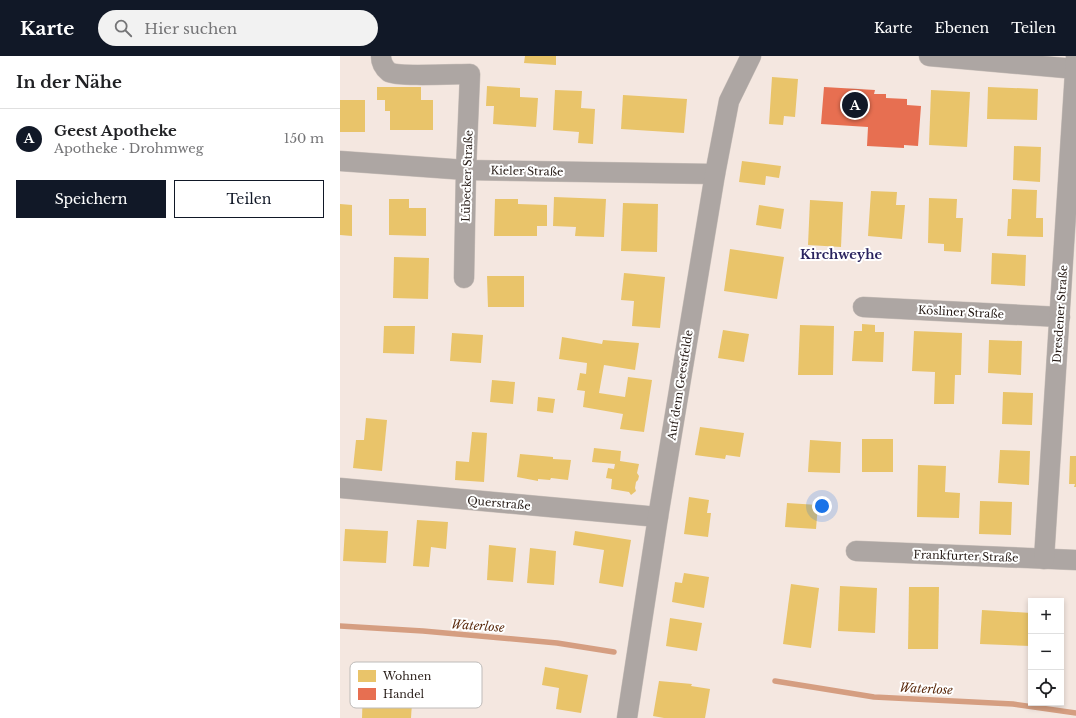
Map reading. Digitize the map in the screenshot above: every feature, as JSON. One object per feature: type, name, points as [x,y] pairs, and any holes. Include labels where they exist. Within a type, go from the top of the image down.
[{"type":"street","name":"Lübecker Straße","points":[[381,56],[384,67],[391,73],[470,74],[464,278]]},
{"type":"street","name":"Auf dem Geestfelde","points":[[627,718],[658,517],[715,174],[729,101],[751,56]]},
{"type":"street","points":[[930,56],[1076,65]]},
{"type":"street","name":"Dresdener Straße","points":[[1044,559],[1076,65]]},
{"type":"street","name":"Kieler Straße","points":[[340,161],[466,170],[715,174]]},
{"type":"street","name":"Kösliner Straße","points":[[863,307],[1060,317]]},
{"type":"street","name":"Querstraße","points":[[340,488],[658,517]]},
{"type":"street","name":"Frankfurter Straße","points":[[856,551],[1076,560]]},
{"type":"building: Wohnen","points":[[525,56],[556,56],[556,65],[524,63]]},
{"type":"building: Wohnen","points":[[772,77],[798,79],[795,117],[784,116],[783,125],[769,124]]},
{"type":"building: Wohnen","points":[[487,86],[520,88],[520,97],[538,98],[536,127],[493,124],[494,106],[486,106]]},
{"type":"building: Wohnen","points":[[377,87],[421,87],[421,100],[433,100],[433,130],[390,130],[390,111],[385,111],[385,100],[377,100]]},
{"type":"building: Wohnen","points":[[988,87],[1038,89],[1037,120],[987,119]]},
{"type":"building: Wohnen","points":[[555,90],[582,91],[581,108],[595,109],[593,144],[578,143],[579,132],[553,130]]},
{"type":"building: Wohnen","points":[[931,90],[970,92],[967,147],[929,145]]},
{"type":"building: Wohnen","points":[[623,95],[687,99],[684,133],[621,129]]},
{"type":"building: Wohnen","points":[[340,100],[365,100],[365,132],[340,132]]},
{"type":"building: Wohnen","points":[[1014,146],[1041,147],[1040,182],[1013,180]]},
{"type":"building: Wohnen","points":[[742,161],[781,166],[779,178],[766,176],[765,185],[739,182]]},
{"type":"building: Wohnen","points":[[1012,189],[1037,190],[1036,218],[1043,218],[1043,237],[1007,236],[1008,219],[1011,219]]},
{"type":"building: Wohnen","points":[[871,191],[897,192],[896,205],[905,205],[902,239],[868,236]]},
{"type":"building: Wohnen","points":[[554,197],[606,199],[604,237],[575,236],[576,227],[553,226]]},
{"type":"building: Wohnen","points":[[929,198],[957,199],[956,218],[963,218],[961,252],[944,251],[944,244],[928,243]]},
{"type":"building: Wohnen","points":[[389,199],[409,199],[409,208],[426,208],[426,236],[389,235]]},
{"type":"building: Wohnen","points":[[495,199],[518,199],[518,204],[547,205],[547,226],[537,226],[537,236],[494,236]]},
{"type":"building: Wohnen","points":[[810,200],[843,202],[841,247],[808,245]]},
{"type":"building: Wohnen","points":[[623,203],[658,204],[657,252],[621,251]]},
{"type":"building: Wohnen","points":[[340,204],[352,205],[352,236],[340,235]]},
{"type":"building: Wohnen","points":[[759,205],[784,209],[781,229],[756,225]]},
{"type":"building: Wohnen","points":[[730,249],[784,257],[777,299],[724,291]]},
{"type":"building: Wohnen","points":[[992,253],[1026,255],[1025,286],[991,284]]},
{"type":"building: Wohnen","points":[[394,257],[429,258],[428,299],[393,298]]},
{"type":"building: Wohnen","points":[[624,273],[665,277],[660,328],[632,326],[634,301],[621,300]]},
{"type":"building: Wohnen","points":[[487,276],[524,276],[524,307],[488,307]]},
{"type":"building: Wohnen","points":[[862,324],[875,325],[875,332],[884,332],[883,362],[852,361],[854,331],[862,331]]},
{"type":"building: Wohnen","points":[[800,325],[834,326],[833,375],[798,375]]},
{"type":"building: Wohnen","points":[[384,326],[415,326],[414,354],[383,353]]},
{"type":"building: Wohnen","points":[[723,330],[749,334],[744,362],[718,358]]},
{"type":"building: Wohnen","points":[[914,331],[962,333],[961,375],[955,375],[954,404],[934,404],[935,372],[912,371]]},
{"type":"building: Wohnen","points":[[452,333],[483,335],[481,363],[450,361]]},
{"type":"building: Wohnen","points":[[562,337],[602,344],[603,340],[639,343],[635,370],[604,365],[599,393],[625,397],[628,377],[652,380],[644,432],[620,429],[623,414],[583,407],[585,391],[577,390],[580,373],[586,374],[587,363],[559,359]]},
{"type":"building: Wohnen","points":[[989,340],[1022,341],[1021,375],[988,373]]},
{"type":"building: Wohnen","points":[[492,380],[515,382],[513,404],[490,402]]},
{"type":"building: Wohnen","points":[[1003,392],[1033,393],[1032,425],[1002,424]]},
{"type":"building: Wohnen","points":[[538,397],[555,399],[553,413],[537,411]]},
{"type":"building: Wohnen","points":[[366,418],[387,420],[382,471],[353,468],[356,440],[364,440]]},
{"type":"building: Wohnen","points":[[700,427],[744,433],[740,457],[726,455],[725,459],[695,455]]},
{"type":"building: Wohnen","points":[[472,432],[487,433],[484,482],[455,480],[456,461],[469,462]]},
{"type":"building: Wohnen","points":[[862,439],[893,439],[893,472],[862,472]]},
{"type":"building: Wohnen","points":[[810,440],[841,442],[840,473],[808,472]]},
{"type":"building: Wohnen","points":[[594,448],[621,451],[620,461],[639,464],[637,473],[639,476],[635,488],[636,491],[631,495],[629,492],[611,489],[612,479],[606,478],[608,468],[614,469],[615,464],[592,462]]},
{"type":"building: Wohnen","points":[[1000,450],[1030,451],[1029,485],[998,483]]},
{"type":"building: Wohnen","points":[[520,454],[571,460],[568,480],[551,478],[550,480],[538,479],[538,481],[517,477]]},
{"type":"building: Wohnen","points":[[1070,456],[1076,456],[1076,487],[1074,487],[1075,484],[1069,484]]},
{"type":"building: Wohnen","points":[[918,465],[946,466],[945,492],[960,493],[959,518],[917,517]]},
{"type":"building: Wohnen","points":[[689,497],[709,500],[707,513],[711,513],[708,537],[684,534]]},
{"type":"building: Wohnen","points":[[980,501],[1012,502],[1011,535],[979,534]]},
{"type":"building: Wohnen","points":[[787,503],[818,505],[816,529],[785,527]]},
{"type":"building: Wohnen","points":[[417,520],[448,522],[446,549],[431,547],[429,567],[413,566]]},
{"type":"building: Wohnen","points":[[345,529],[388,531],[386,563],[343,561]]},
{"type":"building: Wohnen","points":[[575,531],[631,540],[623,587],[599,583],[604,550],[573,545]]},
{"type":"building: Wohnen","points":[[489,545],[516,548],[513,582],[487,580]]},
{"type":"building: Wohnen","points":[[530,548],[556,551],[554,585],[527,583]]},
{"type":"building: Wohnen","points":[[684,573],[709,577],[704,608],[672,602],[675,582],[682,583]]},
{"type":"building: Wohnen","points":[[791,584],[819,588],[811,648],[783,644]]},
{"type":"building: Wohnen","points":[[840,586],[877,588],[875,633],[838,631]]},
{"type":"building: Wohnen","points":[[909,587],[939,587],[938,649],[908,649]]},
{"type":"building: Wohnen","points":[[982,610],[1028,613],[1028,646],[980,644]]},
{"type":"building: Wohnen","points":[[670,618],[702,623],[697,651],[666,646]]},
{"type":"building: Wohnen","points":[[545,667],[588,675],[581,713],[556,709],[559,688],[542,685]]},
{"type":"building: Wohnen","points":[[659,681],[692,684],[691,686],[710,689],[705,718],[664,718],[653,716]]},
{"type":"building: Wohnen","points":[[362,708],[412,708],[411,718],[362,718]]},
{"type":"building: Handel","points":[[824,87],[875,90],[874,94],[886,94],[886,98],[907,99],[907,105],[921,106],[918,146],[904,145],[904,148],[867,146],[868,127],[821,124]]},
{"type":"waterway","name":"Waterlose","points":[[340,626],[423,631],[557,643],[614,652]]},
{"type":"waterway","name":"Waterlose","points":[[775,681],[874,697],[1013,704],[1076,713]]},
{"type":"place","name":"Geest Apotheke","points":[[855,105]]},
{"type":"district","name":"Kirchweyhe","points":[[841,254]]}]
